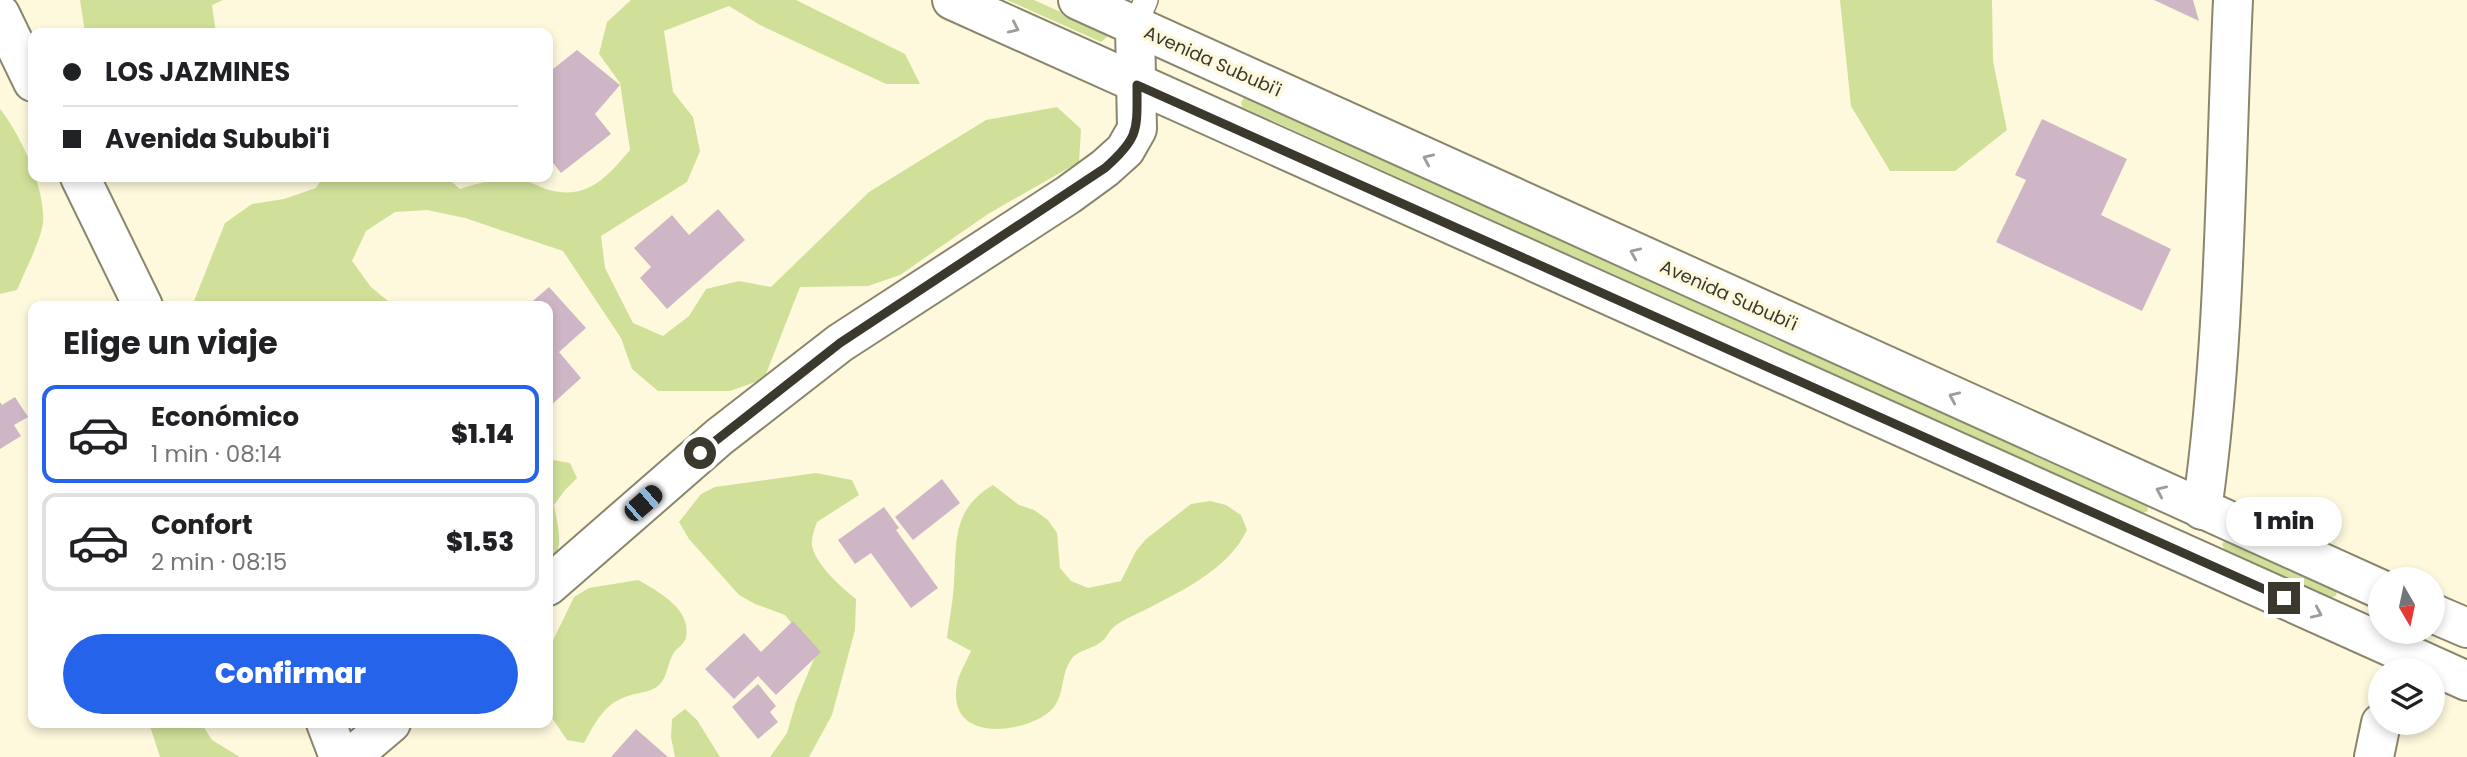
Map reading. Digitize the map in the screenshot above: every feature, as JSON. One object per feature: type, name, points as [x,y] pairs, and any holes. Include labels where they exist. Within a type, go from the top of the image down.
[{"type":"street","points":[[952,0],[2385,648],[2467,681]]},
{"type":"street","name":"Avenida Sububi'i","points":[[1078,0],[1140,13],[2202,510],[2368,584]]},
{"type":"street","points":[[2202,510],[2214,428],[2221,327],[2232,0]]},
{"type":"street","points":[[553,582],[719,437],[840,343],[1105,168],[1125,150],[1136,129],[1140,13]]},
{"type":"street","points":[[0,14],[28,72]]},
{"type":"street","points":[[82,182],[141,301]]},
{"type":"street","points":[[2445,619],[2467,628]]},
{"type":"street","points":[[328,728],[339,757]]},
{"type":"street","points":[[351,757],[385,728]]},
{"type":"street","points":[[2374,757],[2379,735]]},
{"type":"green space","points":[[80,0],[223,0],[212,5],[215,28],[84,28]]},
{"type":"green space","points":[[631,0],[796,0],[905,54],[920,84],[886,84],[760,25],[729,6],[664,31],[673,92],[693,117],[700,151],[687,182],[601,236],[605,268],[633,323],[663,336],[689,316],[706,289],[739,281],[771,287],[869,192],[986,120],[1057,107],[1081,129],[1079,162],[988,214],[900,275],[868,286],[800,287],[764,379],[730,391],[658,391],[632,369],[621,338],[563,251],[465,218],[427,210],[395,212],[366,231],[352,261],[371,287],[388,301],[194,301],[225,223],[252,204],[284,199],[316,188],[320,182],[452,182],[460,189],[488,182],[530,182],[549,190],[563,192],[575,192],[596,184],[630,150],[620,83],[599,54],[607,22]]},
{"type":"green space","points":[[1007,0],[1034,0],[1105,32],[1107,37],[1101,42]]},
{"type":"green space","points":[[1840,0],[1992,0],[1993,61],[2007,130],[1955,171],[1890,171],[1851,106]]},
{"type":"green space","points":[[1245,97],[2147,503],[2148,511],[2143,513],[1242,107],[1241,102]]},
{"type":"green space","points":[[0,109],[28,157],[28,182],[37,182],[43,223],[36,247],[17,290],[0,294]]},
{"type":"green space","points":[[553,460],[570,463],[577,478],[554,505],[559,545],[554,560]]},
{"type":"green space","points":[[816,473],[852,480],[859,495],[817,522],[812,542],[814,552],[823,567],[856,599],[855,630],[832,715],[809,757],[770,757],[787,733],[796,702],[816,654],[785,615],[739,595],[689,539],[679,522],[701,494],[715,487]]},
{"type":"green space","points":[[993,485],[1019,505],[1034,510],[1048,520],[1057,533],[1060,568],[1071,581],[1088,588],[1121,581],[1136,551],[1146,539],[1191,504],[1210,501],[1226,505],[1241,515],[1247,530],[1239,544],[1216,568],[1173,596],[1121,622],[1101,642],[1073,657],[1065,672],[1056,704],[1042,717],[1013,727],[982,727],[969,722],[960,713],[956,699],[958,680],[971,651],[947,638],[959,528],[970,505]]},
{"type":"green space","points":[[2226,539],[2337,590],[2336,596],[2330,598],[2224,549],[2222,544]]},
{"type":"green space","points":[[638,580],[672,603],[684,618],[687,628],[686,638],[673,654],[660,684],[614,702],[597,720],[584,743],[567,740],[553,719],[553,641],[574,597],[589,588]]},
{"type":"green space","points":[[685,709],[697,720],[720,757],[675,757],[671,737],[672,719]]},
{"type":"green space","points":[[151,728],[204,728],[212,740],[240,757],[160,757]]},
{"type":"building","points":[[2154,0],[2193,0],[2199,21]]},
{"type":"building","points":[[577,50],[620,85],[595,114],[611,134],[561,173],[553,163],[553,69]]},
{"type":"building","points":[[2042,119],[2127,159],[2101,215],[2171,249],[2142,311],[1996,242],[2026,180],[2015,175]]},
{"type":"building","points":[[718,209],[745,240],[667,309],[640,278],[651,267],[634,248],[672,215],[689,235]]},
{"type":"building","points":[[549,287],[586,328],[559,352],[581,378],[553,403],[553,301],[533,301]]},
{"type":"building","points":[[15,397],[28,417],[14,425],[21,436],[0,449],[0,402],[2,405]]},
{"type":"building","points":[[942,479],[960,503],[913,540],[895,517]]},
{"type":"building","points":[[884,507],[899,528],[896,530],[938,588],[911,608],[871,553],[855,564],[838,540]]},
{"type":"building","points":[[793,621],[821,652],[776,695],[758,676],[734,699],[705,669],[744,633],[761,652]]},
{"type":"building","points":[[758,684],[776,706],[770,712],[778,722],[758,739],[732,707]]},
{"type":"building","points":[[636,729],[668,757],[611,757]]},
{"type":"route","points":[[700,453],[840,343],[1068,195],[1105,168],[1125,150],[1136,129],[1137,85],[2284,598]]}]
